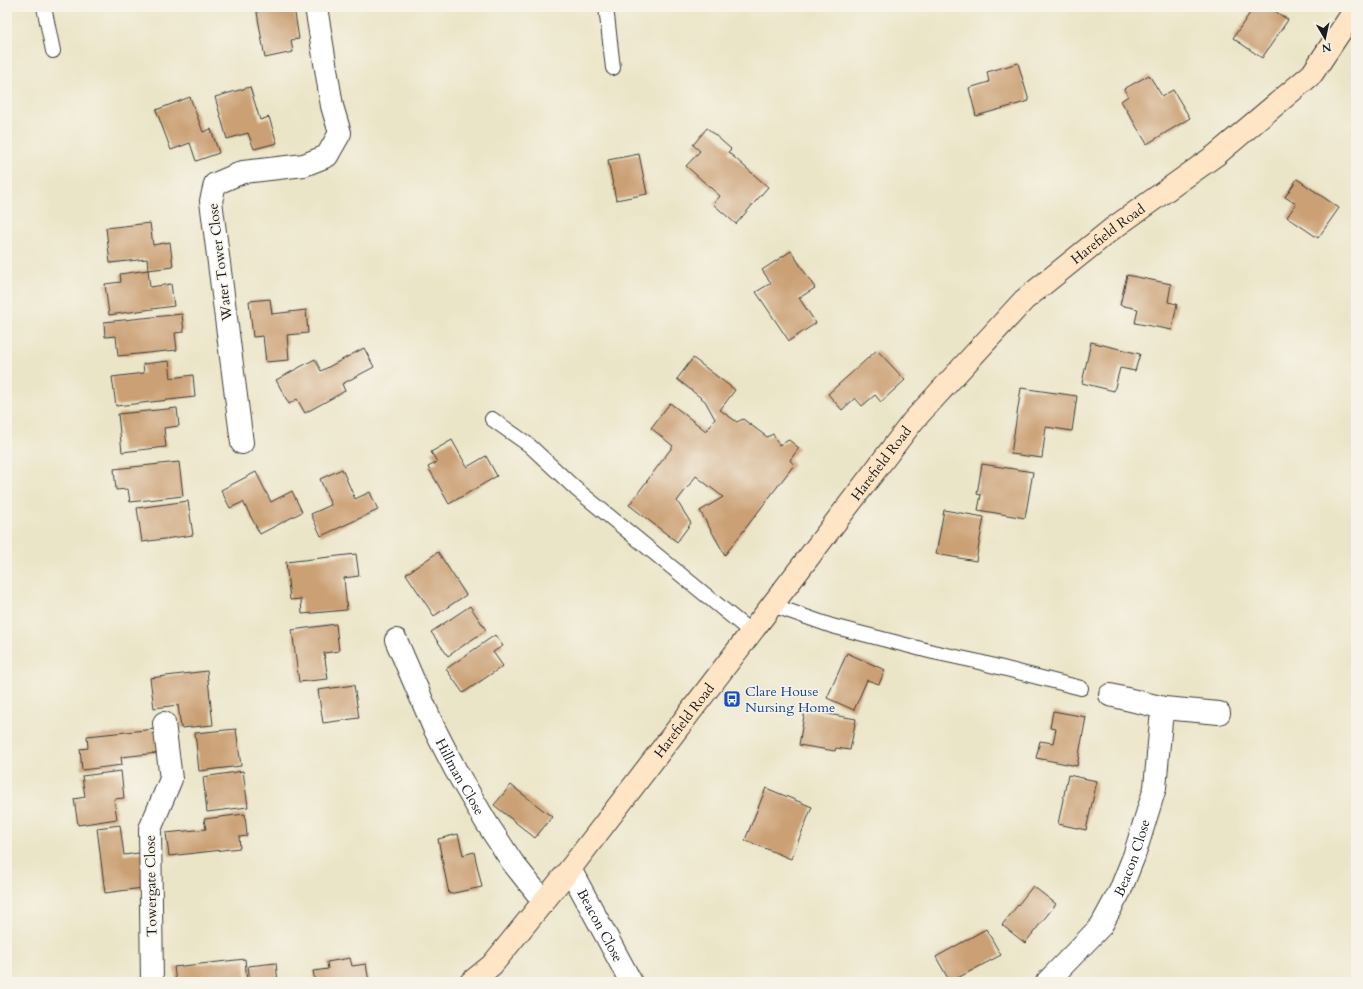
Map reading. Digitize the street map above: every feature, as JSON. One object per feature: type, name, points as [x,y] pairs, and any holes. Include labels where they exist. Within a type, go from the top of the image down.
[{"type":"main road","name":"Harefield Road","points":[[471,982],[492,965],[570,869],[913,421],[1024,300],[1112,229],[1216,155],[1312,74],[1356,8]]},
{"type":"street","name":"Water Tower Close","points":[[242,443],[211,201],[215,184],[244,172],[304,165],[327,156],[340,133],[332,106],[316,7]]},
{"type":"street","name":"Hillman Close","points":[[396,640],[434,728],[455,769],[486,822],[513,863],[544,902]]},
{"type":"street","points":[[1110,696],[1164,708],[1219,713]]},
{"type":"street","name":"Beacon Close","points":[[1047,982],[1101,926],[1120,891],[1134,856],[1155,788],[1161,721],[1164,708]]},
{"type":"street","name":"Towergate Close","points":[[152,982],[150,828],[171,779],[164,723]]},
{"type":"street","name":"Beacon Close","points":[[570,869],[631,982]]},
{"type":"lane","points":[[44,7],[53,51]]},
{"type":"lane","points":[[606,7],[613,68]]},
{"type":"lane","points":[[492,419],[529,445],[576,489],[751,632]]},
{"type":"lane","points":[[772,605],[832,626],[1081,688]]},
{"type":"building","points":[[256,7],[294,7],[299,39],[291,40],[293,52],[265,58]]},
{"type":"building","points":[[1254,7],[1269,7],[1288,20],[1262,58],[1233,38]]},
{"type":"building","points":[[1018,63],[1029,101],[976,116],[969,88],[989,82],[987,72]]},
{"type":"building","points":[[1149,75],[1162,96],[1173,90],[1190,118],[1147,144],[1121,101],[1128,96],[1124,89]]},
{"type":"building","points":[[250,87],[260,120],[269,117],[277,143],[254,149],[248,133],[227,139],[215,97]]},
{"type":"building","points":[[190,97],[203,132],[211,129],[219,153],[196,161],[190,143],[171,150],[156,110]]},
{"type":"building","points":[[1356,125],[1356,134],[1352,130]]},
{"type":"building","points":[[707,128],[731,149],[728,152],[768,187],[736,224],[713,204],[720,196],[686,166],[700,151],[693,145]]},
{"type":"building","points":[[639,154],[647,194],[616,200],[608,160]]},
{"type":"building","points":[[1297,179],[1339,208],[1318,238],[1287,217],[1296,204],[1285,197]]},
{"type":"building","points":[[150,223],[153,245],[170,242],[173,267],[148,270],[147,259],[110,263],[106,228]]},
{"type":"building","points":[[791,251],[815,288],[799,298],[816,323],[789,341],[756,292],[771,283],[762,270]]},
{"type":"building","points":[[148,270],[150,287],[171,284],[174,306],[109,315],[105,284],[121,282],[120,274]]},
{"type":"building","points":[[1127,275],[1171,284],[1168,302],[1177,304],[1172,330],[1135,323],[1138,309],[1120,305]]},
{"type":"building","points":[[270,299],[272,314],[306,310],[308,333],[287,335],[289,360],[266,362],[263,336],[253,337],[249,301]]},
{"type":"building","points":[[182,314],[184,332],[175,333],[177,350],[118,356],[116,336],[105,337],[104,322]]},
{"type":"building","points":[[1091,342],[1140,354],[1135,371],[1120,368],[1114,391],[1082,383]]},
{"type":"building","points":[[364,348],[374,367],[342,384],[345,391],[305,413],[297,399],[289,404],[276,380],[315,359],[321,371]]},
{"type":"building","points":[[877,350],[905,380],[881,402],[875,395],[862,406],[855,398],[842,410],[828,394]]},
{"type":"building","points":[[693,358],[735,390],[720,410],[737,422],[743,419],[767,437],[773,434],[779,445],[789,440],[799,448],[790,460],[794,465],[725,555],[700,511],[723,497],[696,476],[677,501],[691,523],[677,542],[629,505],[673,446],[651,428],[670,403],[706,431],[715,419],[705,401],[677,379]]},
{"type":"building","points":[[169,361],[171,378],[193,375],[195,397],[116,406],[112,377],[144,373],[143,364]]},
{"type":"building","points":[[1021,388],[1077,396],[1072,431],[1046,427],[1042,458],[1011,454]]},
{"type":"building","points":[[177,408],[179,426],[164,428],[166,447],[122,452],[118,414]]},
{"type":"building","points":[[452,440],[467,467],[486,456],[497,476],[449,504],[428,467],[437,462],[431,452]]},
{"type":"building","points":[[179,462],[183,496],[130,502],[128,489],[116,490],[114,469]]},
{"type":"building","points":[[982,464],[1033,472],[1025,518],[978,510],[981,495],[977,494]]},
{"type":"building","points":[[342,469],[355,499],[370,492],[378,510],[321,536],[311,514],[331,505],[320,479]]},
{"type":"building","points":[[256,472],[271,502],[292,491],[302,512],[260,534],[243,502],[230,508],[221,490]]},
{"type":"building","points":[[188,501],[193,535],[142,542],[137,508]]},
{"type":"building","points":[[944,510],[984,517],[976,561],[936,554]]},
{"type":"building","points":[[438,552],[466,595],[434,616],[406,574]]},
{"type":"building","points":[[356,554],[359,576],[344,578],[347,610],[302,614],[301,599],[290,600],[286,562]]},
{"type":"building","points":[[470,606],[486,630],[448,656],[431,632]]},
{"type":"building","points":[[336,624],[339,651],[324,653],[328,679],[299,682],[292,630]]},
{"type":"building","points":[[495,635],[503,646],[493,652],[503,666],[463,693],[446,669]]},
{"type":"building","points":[[847,653],[885,670],[879,684],[867,680],[854,710],[827,698]]},
{"type":"building","points":[[207,671],[213,725],[181,728],[178,705],[154,708],[150,678]]},
{"type":"building","points":[[354,685],[359,718],[323,723],[318,690]]},
{"type":"building","points":[[805,710],[856,719],[850,750],[836,748],[835,751],[799,745]]},
{"type":"building","points":[[1053,711],[1086,717],[1077,766],[1036,758],[1040,741],[1053,743],[1056,729],[1050,728]]},
{"type":"building","points":[[155,729],[158,753],[121,757],[122,765],[82,770],[80,749],[88,748],[87,736]]},
{"type":"building","points":[[236,729],[241,766],[199,771],[195,733]]},
{"type":"building","points":[[121,771],[124,798],[114,799],[117,819],[78,825],[74,799],[85,797],[82,776]]},
{"type":"building","points":[[243,771],[248,807],[207,812],[203,777]]},
{"type":"building","points":[[1068,775],[1097,781],[1086,830],[1058,824]]},
{"type":"building","points":[[511,785],[552,817],[535,838],[494,805]]},
{"type":"building","points":[[766,788],[812,807],[791,859],[745,840]]},
{"type":"building","points":[[245,814],[247,836],[239,837],[240,848],[169,856],[166,833],[206,829],[204,819]]},
{"type":"building","points":[[120,825],[124,855],[146,852],[150,887],[105,893],[97,828]]},
{"type":"building","points":[[458,834],[463,855],[474,852],[482,887],[449,894],[438,839]]},
{"type":"building","points":[[1033,886],[1056,904],[1025,943],[1002,925]]},
{"type":"building","points":[[986,929],[1001,955],[950,982],[936,957]]},
{"type":"building","points":[[350,958],[352,966],[366,964],[369,982],[315,982],[313,971],[328,969],[327,962]]},
{"type":"building","points":[[245,959],[247,982],[176,982],[174,967]]},
{"type":"building","points":[[276,963],[278,982],[250,982],[248,966]]},
{"type":"building","points":[[297,980],[297,982],[286,982],[286,981]]},
{"type":"place","name":"Clare House Nursing Home","points":[[732,699]]}]
